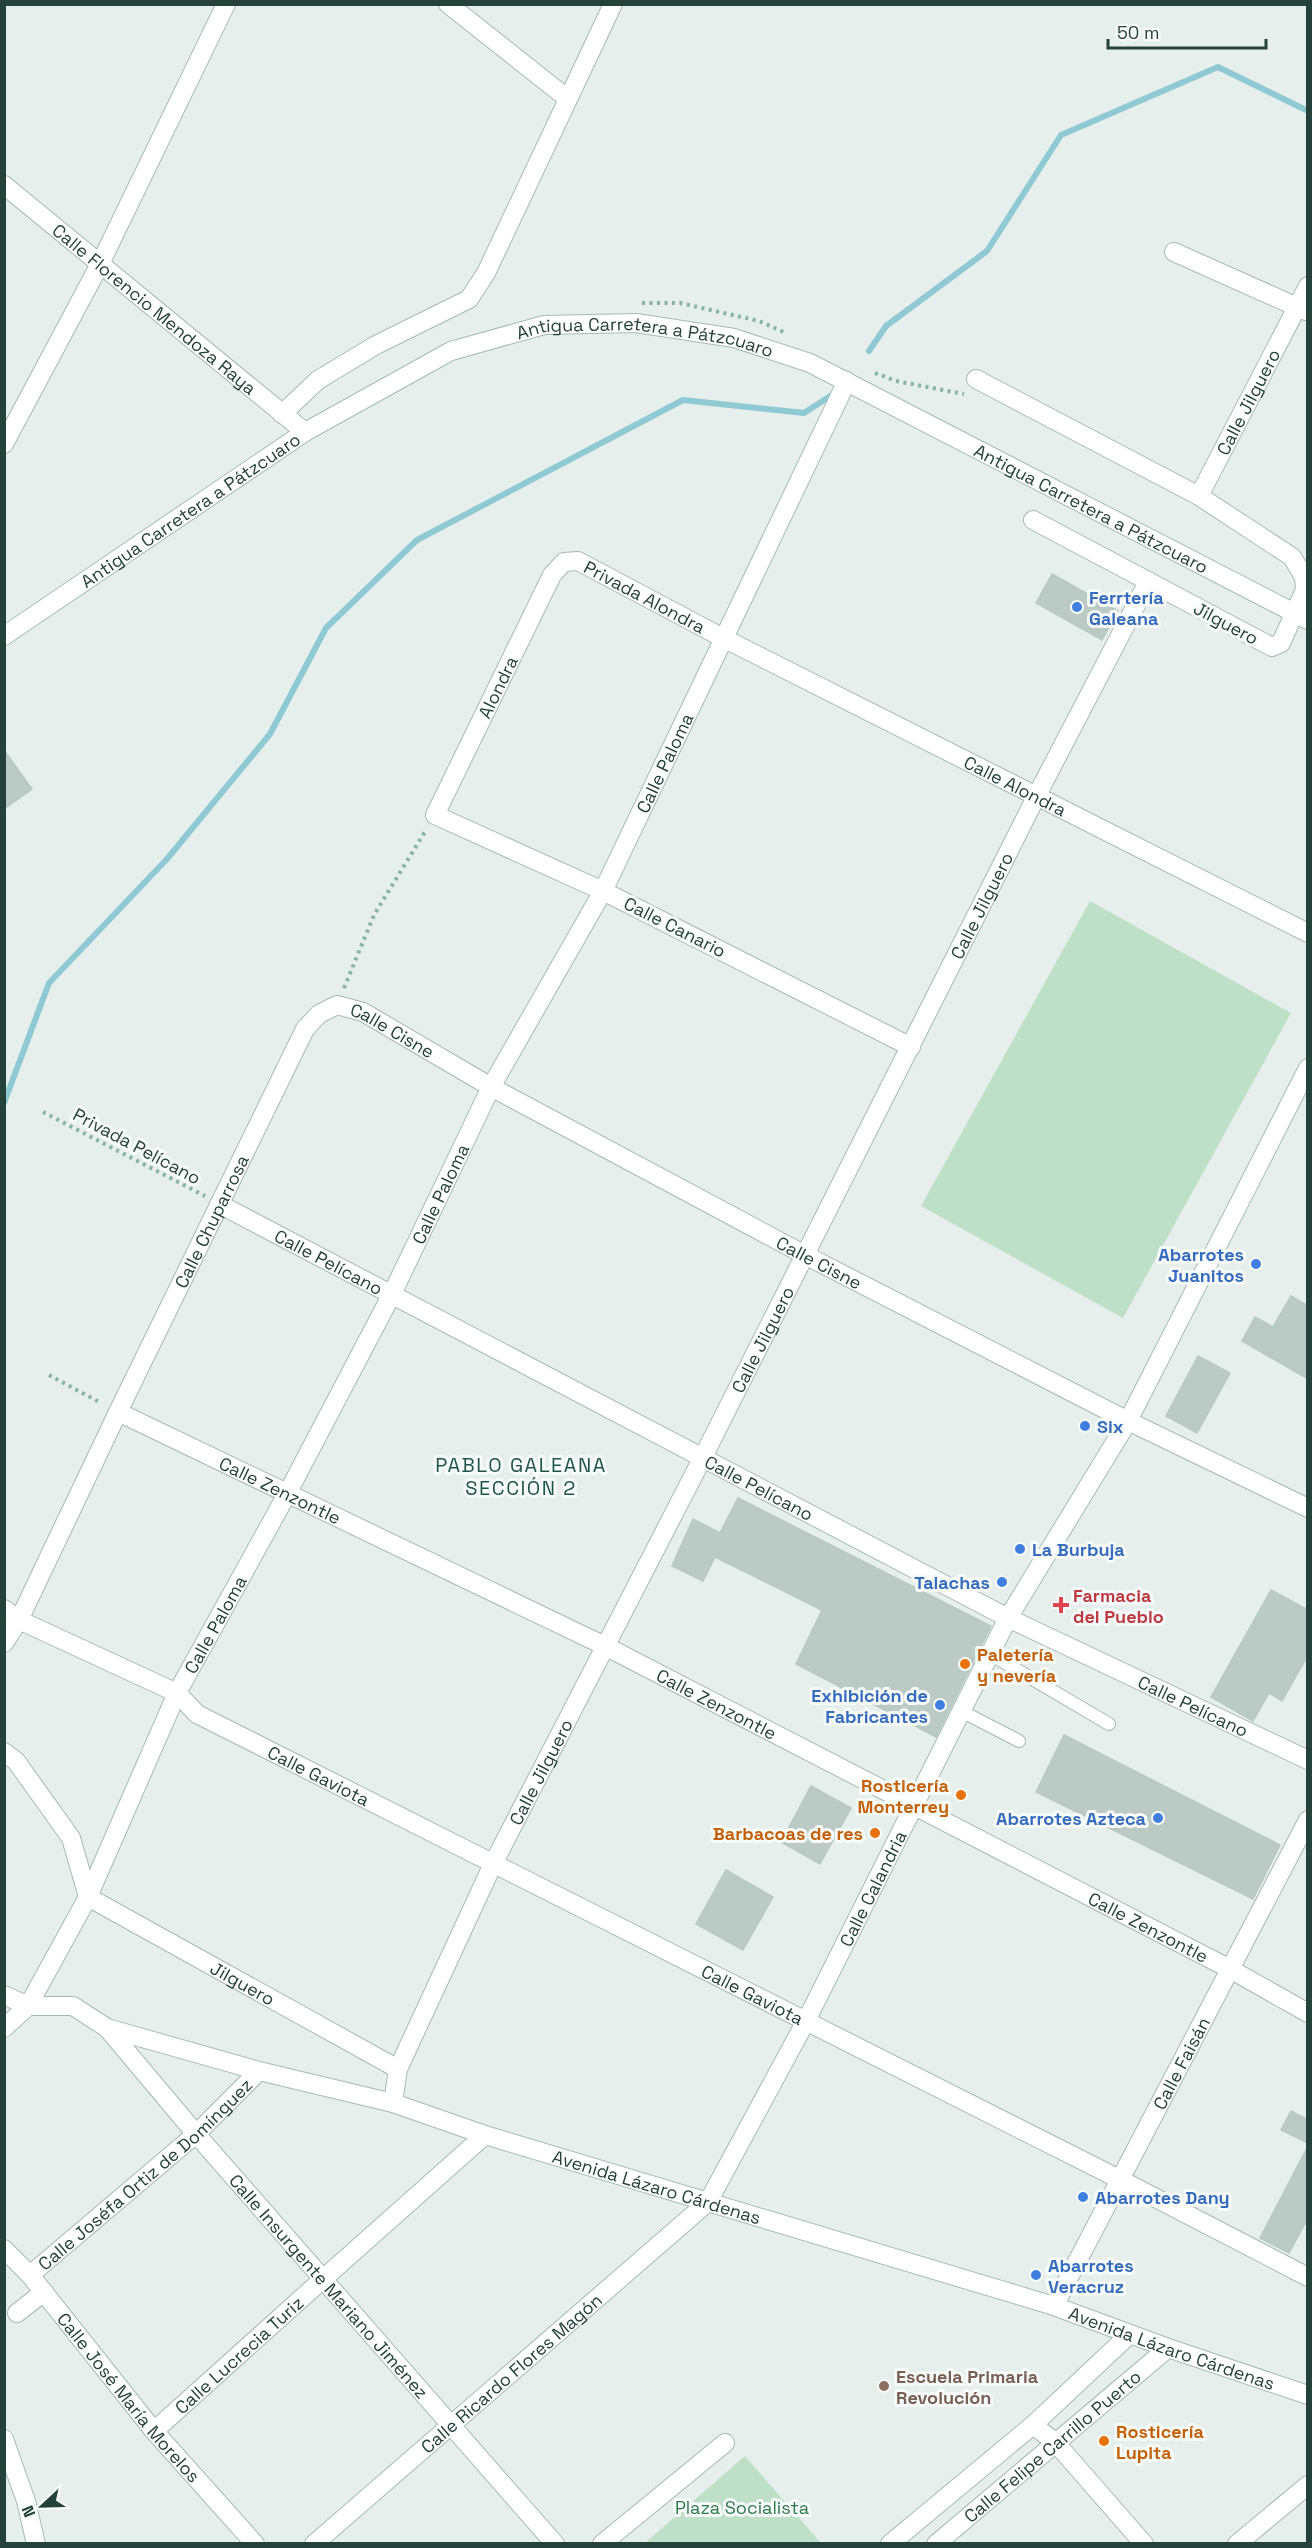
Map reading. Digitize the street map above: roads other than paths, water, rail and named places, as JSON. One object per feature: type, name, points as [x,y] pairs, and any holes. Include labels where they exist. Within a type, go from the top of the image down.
[{"type":"street","points":[[4,444],[100,264],[226,4]]},
{"type":"street","points":[[448,4],[568,99]]},
{"type":"street","points":[[282,414],[318,380],[376,345],[469,299],[486,273],[613,4]]},
{"type":"street","name":"Calle Florencio Mendoza Raya","points":[[4,185],[305,432]]},
{"type":"street","points":[[1174,252],[1302,309]]},
{"type":"street","name":"Calle Jilguero","points":[[1199,496],[1302,309],[1308,286]]},
{"type":"street","name":"Antigua Carretera a Pátzcuaro","points":[[4,636],[305,432],[452,351],[544,325],[636,323],[734,338],[810,363],[1301,616]]},
{"type":"street","name":"Jilguero","points":[[976,379],[1199,496],[1292,556],[1304,577],[1305,590],[1301,616],[1281,643],[1272,647],[1148,582]]},
{"type":"street","name":"Calle Paloma","points":[[4,2028],[28,2006],[88,1897],[177,1693],[287,1494],[392,1294],[491,1087],[603,891],[846,381]]},
{"type":"street","points":[[1033,520],[1148,582]]},
{"type":"street","name":"Privada Alondra","points":[[564,562],[578,561],[725,639]]},
{"type":"street","name":"Alondra","points":[[435,815],[552,575],[564,562]]},
{"type":"street","name":"Calle Jilguero","points":[[393,2103],[398,2069],[493,1864],[703,1457],[1036,797],[1148,582]]},
{"type":"street","name":"Calle Alondra","points":[[725,639],[1308,933]]},
{"type":"street","name":"Calle Canario","points":[[435,815],[603,891],[911,1047]]},
{"type":"street","name":"Calle Cisne","points":[[337,1005],[363,1012],[491,1087],[805,1255],[1128,1421],[1308,1508]]},
{"type":"street","name":"Calle Chuparrosa","points":[[4,1643],[12,1615],[118,1412],[305,1029],[319,1014],[337,1005]]},
{"type":"street","name":"Calle Calandria","points":[[708,2202],[806,2022],[1008,1617],[1128,1421],[1308,1068]]},
{"type":"street","name":"Calle Pelícano","points":[[219,1204],[1008,1617],[1308,1760]]},
{"type":"street","name":"Calle Zenzontle","points":[[118,1412],[605,1646],[1230,1969],[1308,2013]]},
{"type":"street","name":"Calle Gaviota","points":[[12,1615],[177,1693],[197,1714],[1121,2180],[1308,2277]]},
{"type":"street","points":[[167,1718],[197,1714]]},
{"type":"street","points":[[4,1752],[16,1761],[70,1838],[88,1897]]},
{"type":"street","name":"Calle Faisán","points":[[1054,2306],[1308,1820]]},
{"type":"street","name":"Jilguero","points":[[88,1897],[398,2069]]},
{"type":"street","name":"Avenida Lázaro Cárdenas","points":[[4,1995],[28,2006],[73,2006],[107,2028],[259,2071],[393,2103],[485,2135],[1054,2306],[1168,2348],[1308,2395]]},
{"type":"street","name":"Calle Insurgente Mariano Jiménez","points":[[107,2028],[196,2134],[555,2544]]},
{"type":"street","name":"Calle Joséfa Ortiz de Domínguez","points":[[30,2275],[196,2134],[259,2071]]},
{"type":"street","name":"Calle Lucrecia Turiz","points":[[154,2431],[485,2135]]},
{"type":"street","name":"Calle Ricardo Flores Magón","points":[[314,2544],[708,2202]]},
{"type":"street","name":"Calle José María Morelos","points":[[4,2249],[30,2275],[154,2431],[255,2544]]},
{"type":"street","points":[[16,2313],[44,2292]]},
{"type":"street","name":"Calle Felipe Carrillo Puerto","points":[[890,2544],[1033,2425],[1130,2334]]},
{"type":"street","name":"Calle Felipe Carrillo Puerto","points":[[936,2544],[1168,2348]]},
{"type":"street","points":[[1033,2425],[1055,2442],[1144,2544]]},
{"type":"street","points":[[4,2439],[26,2501],[36,2544]]},
{"type":"street","points":[[602,2544],[725,2443]]},
{"type":"street","points":[[1237,2544],[1308,2485]]},
{"type":"lane","points":[[990,1654],[1109,1725]]},
{"type":"lane","points":[[961,1711],[1019,1741]]},
{"type":"waterway","points":[[869,351],[886,326],[987,251],[1061,135],[1218,67],[1308,111]]},
{"type":"waterway","points":[[4,1103],[49,983],[167,859],[270,734],[326,628],[417,540],[683,400],[804,413],[835,393]]},
{"type":"place","name":"Ferrtería Galeana","points":[[1077,607]]},
{"type":"place","name":"Abarrotes Juanitos","points":[[1256,1264]]},
{"type":"place","name":"Six","points":[[1085,1426]]},
{"type":"place","name":"La Burbuja","points":[[1020,1549]]},
{"type":"place","name":"Talachas","points":[[1002,1582]]},
{"type":"place","name":"Farmacia del Pueblo","points":[[1061,1605]]},
{"type":"place","name":"Paletería y nevería","points":[[965,1664]]},
{"type":"place","name":"Exhibición de Fabricantes","points":[[940,1705]]},
{"type":"place","name":"Rosticería Monterrey","points":[[961,1795]]},
{"type":"place","name":"Abarrotes Azteca","points":[[1158,1818]]},
{"type":"place","name":"Barbacoas de res","points":[[875,1833]]},
{"type":"place","name":"Abarrotes Dany","points":[[1083,2197]]},
{"type":"place","name":"Abarrotes Veracruz","points":[[1036,2275]]},
{"type":"place","name":"Escuela Primaria Revolución","points":[[884,2386]]},
{"type":"place","name":"Rosticería Lupita","points":[[1104,2441]]},
{"type":"district","name":"PABLO GALEANA SECCIÓN 2","points":[[521,1476]]},
{"type":"park label","name":"Plaza Socialista","points":[[742,2507]]}]
